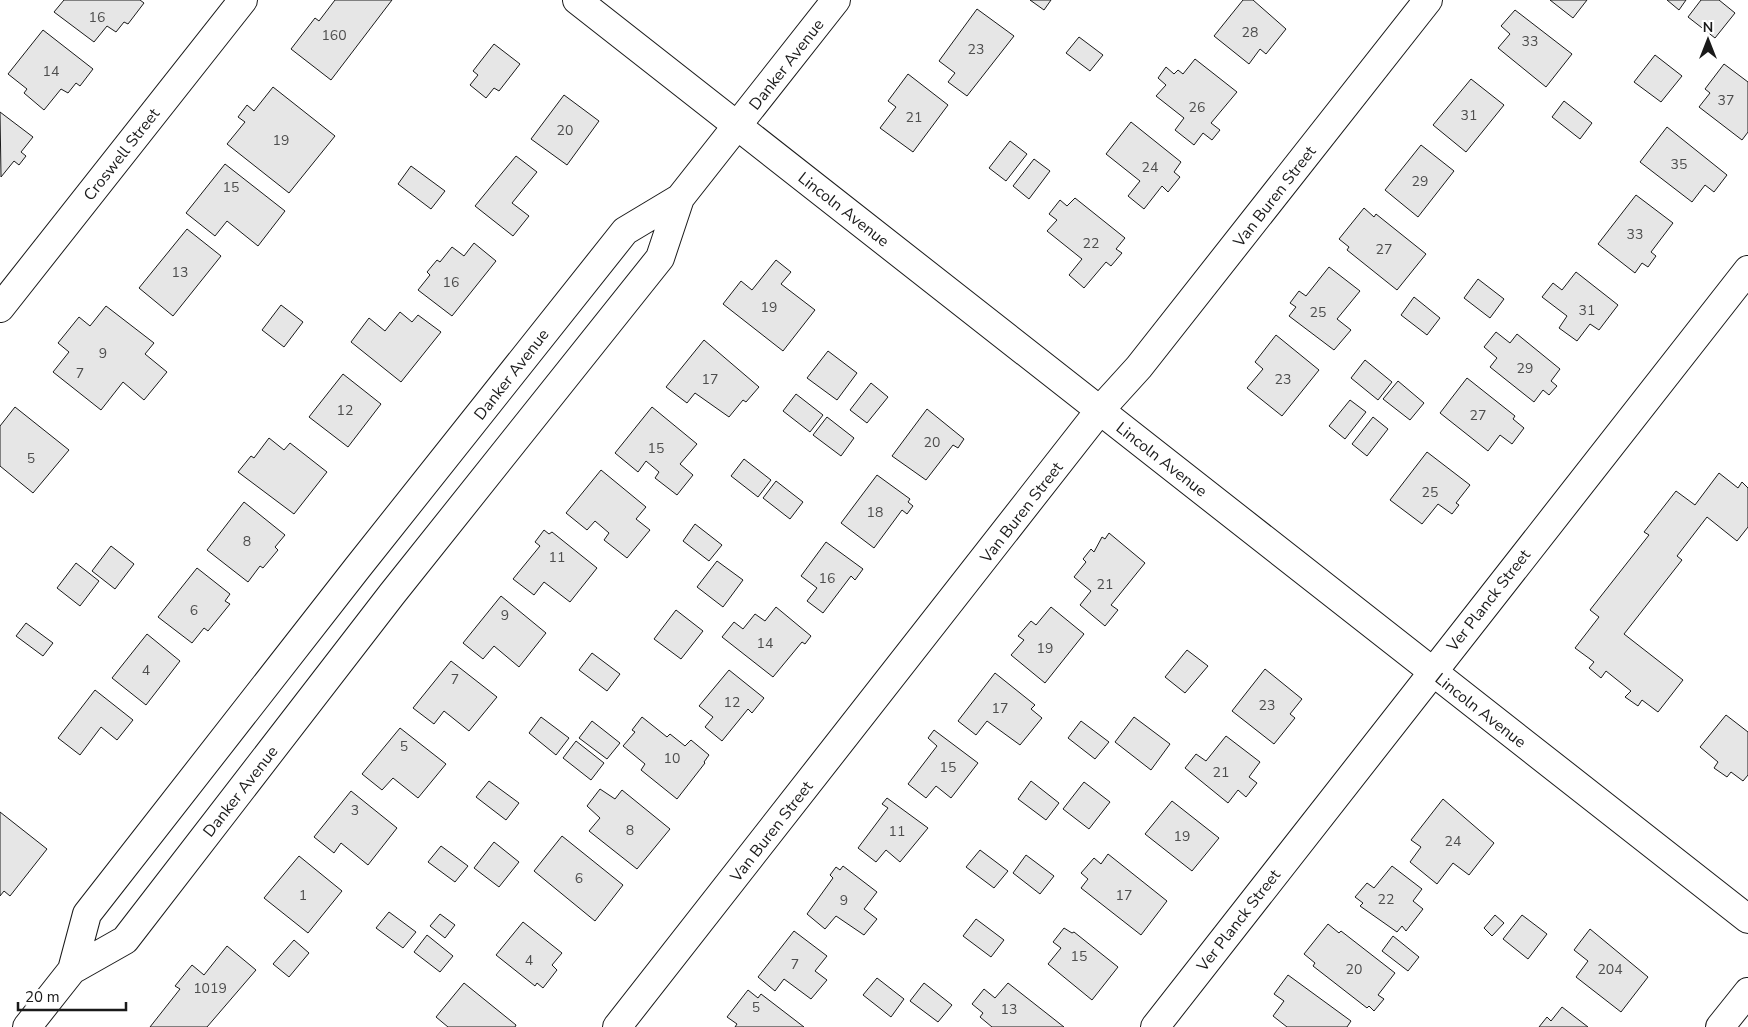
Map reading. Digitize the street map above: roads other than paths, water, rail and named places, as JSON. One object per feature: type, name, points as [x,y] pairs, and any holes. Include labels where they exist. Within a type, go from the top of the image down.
[{"type":"street","name":"Croswell Street","points":[[0,308],[243,0]]},
{"type":"street","name":"Lincoln Avenue","points":[[576,0],[1748,919]]},
{"type":"street","name":"Danker Avenue","points":[[72,970],[86,914],[358,567],[625,231],[680,198],[836,0]]},
{"type":"street","name":"Van Buren Street","points":[[617,1027],[1100,410],[1139,367],[1428,0]]},
{"type":"street","name":"Danker Avenue","points":[[27,1027],[72,970],[125,940],[392,594],[660,258],[680,198]]},
{"type":"street","name":"Ver Planck Street","points":[[1155,1027],[1748,270]]},
{"type":"street","points":[[358,567],[392,594]]},
{"type":"street","points":[[1720,1027],[1748,992]]}]
